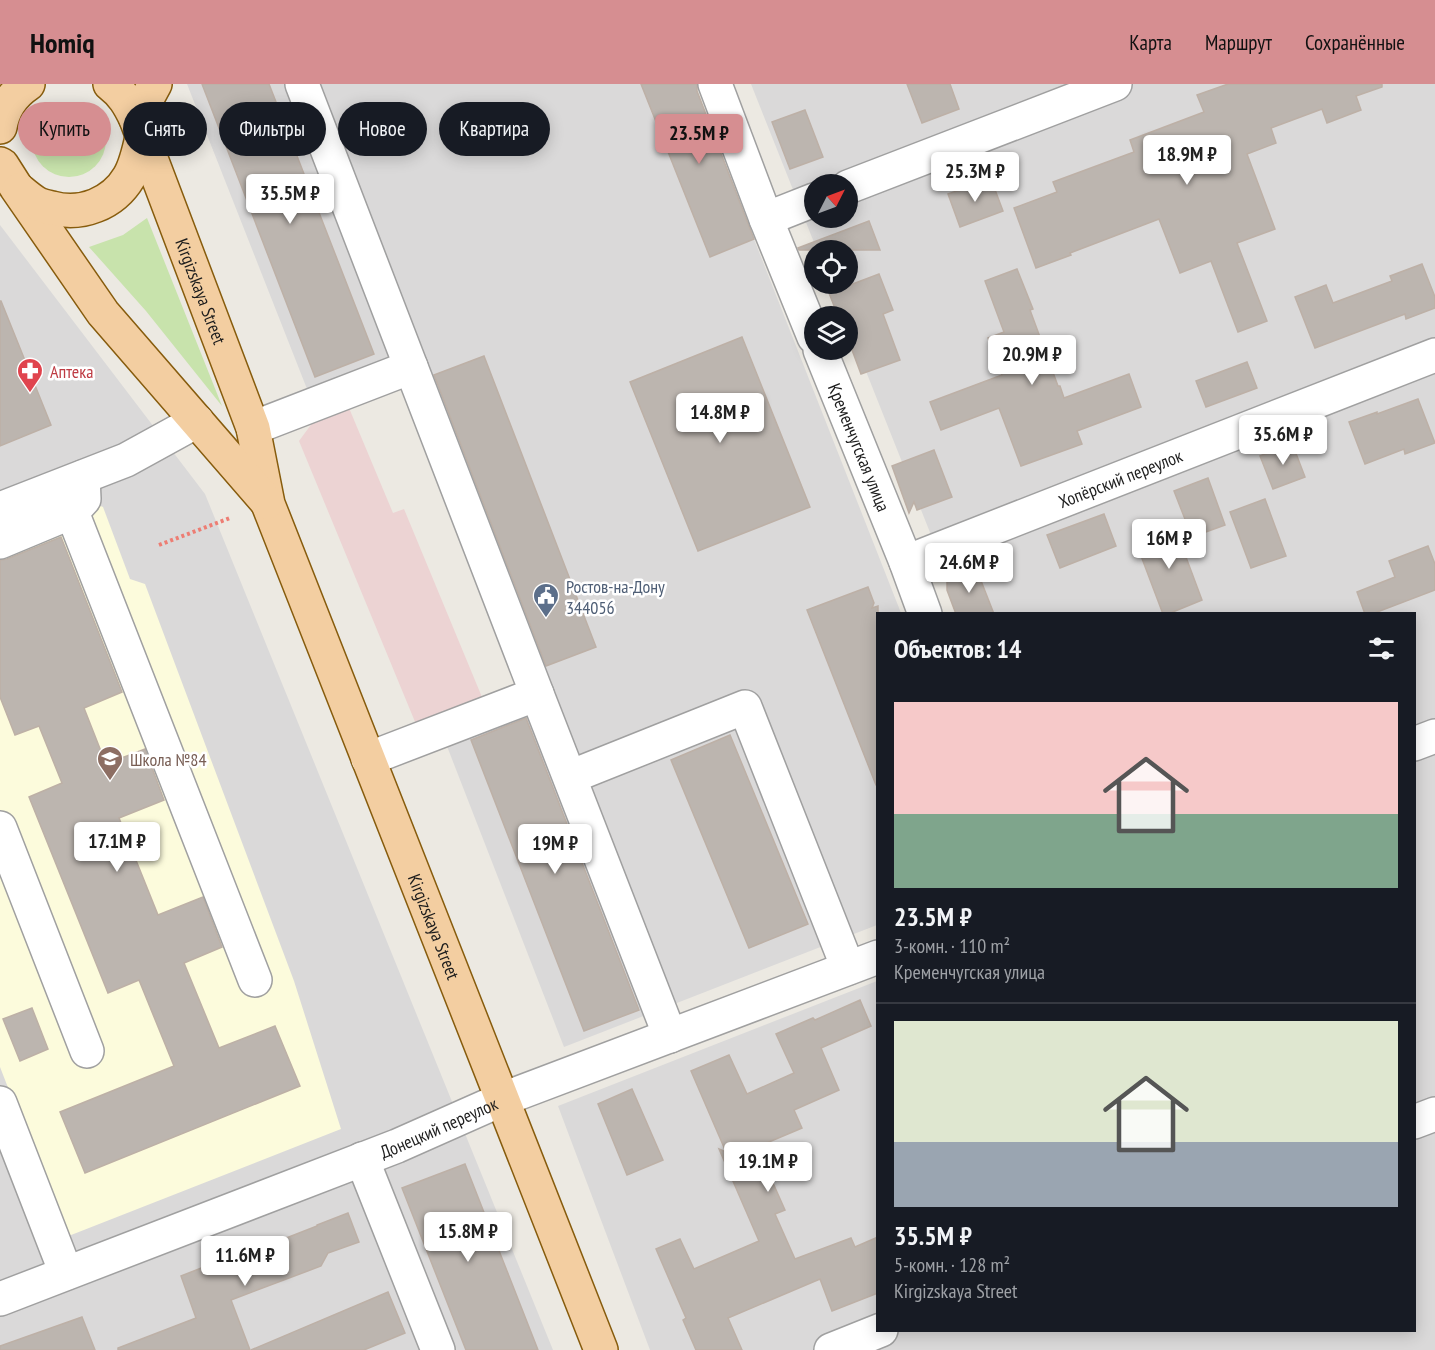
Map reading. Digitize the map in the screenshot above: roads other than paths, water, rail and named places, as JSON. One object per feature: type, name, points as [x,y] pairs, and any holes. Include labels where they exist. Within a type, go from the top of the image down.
[{"type":"main road","points":[[0,93],[21,84]]},
{"type":"main road","points":[[0,127],[2,116],[17,92],[28,84]]},
{"type":"main road","name":"Kirgizskaya Street","points":[[110,84],[128,102]]},
{"type":"main road","points":[[148,102],[155,84]]},
{"type":"main road","points":[[4,167],[39,205],[63,211],[82,210],[100,204],[114,195],[128,179],[136,156]]},
{"type":"main road","name":"Kirgizskaya Street","points":[[150,156],[253,428],[268,504],[601,1350]]},
{"type":"main road","name":"Kirgizskaya Street","points":[[4,167],[104,313],[268,504]]},
{"type":"street","points":[[302,84],[670,1036]]},
{"type":"street","points":[[714,84],[804,312]]},
{"type":"street","points":[[858,183],[1115,84]]},
{"type":"street","points":[[766,219],[804,204]]},
{"type":"street","name":"Хопёрский переулок","points":[[906,562],[1435,355]]},
{"type":"street","name":"Кременчугская улица","points":[[824,360],[925,612]]},
{"type":"street","points":[[253,428],[411,367]]},
{"type":"street","points":[[0,509],[126,460],[197,421]]},
{"type":"street","points":[[0,542],[72,512],[84,499],[83,477]]},
{"type":"street","points":[[72,512],[255,980]]},
{"type":"street","points":[[368,759],[537,694]]},
{"type":"street","points":[[570,777],[745,708],[848,968]]},
{"type":"street","points":[[1416,743],[1435,736]]},
{"type":"street","points":[[0,828],[87,1051]]},
{"type":"street","name":"Донецкий переулок","points":[[0,1299],[397,1146],[502,1100],[876,958]]},
{"type":"street","points":[[0,1103],[66,1273]]},
{"type":"street","points":[[1416,1121],[1435,1114]]},
{"type":"street","points":[[362,1159],[438,1350]]},
{"type":"street","points":[[831,1350],[876,1332]]},
{"type":"place","name":"Аптека","points":[[30,394]]},
{"type":"place","name":"Ростов-на-Дону 344056","points":[[546,619]]},
{"type":"place","name":"Школа №84","points":[[110,782]]}]
